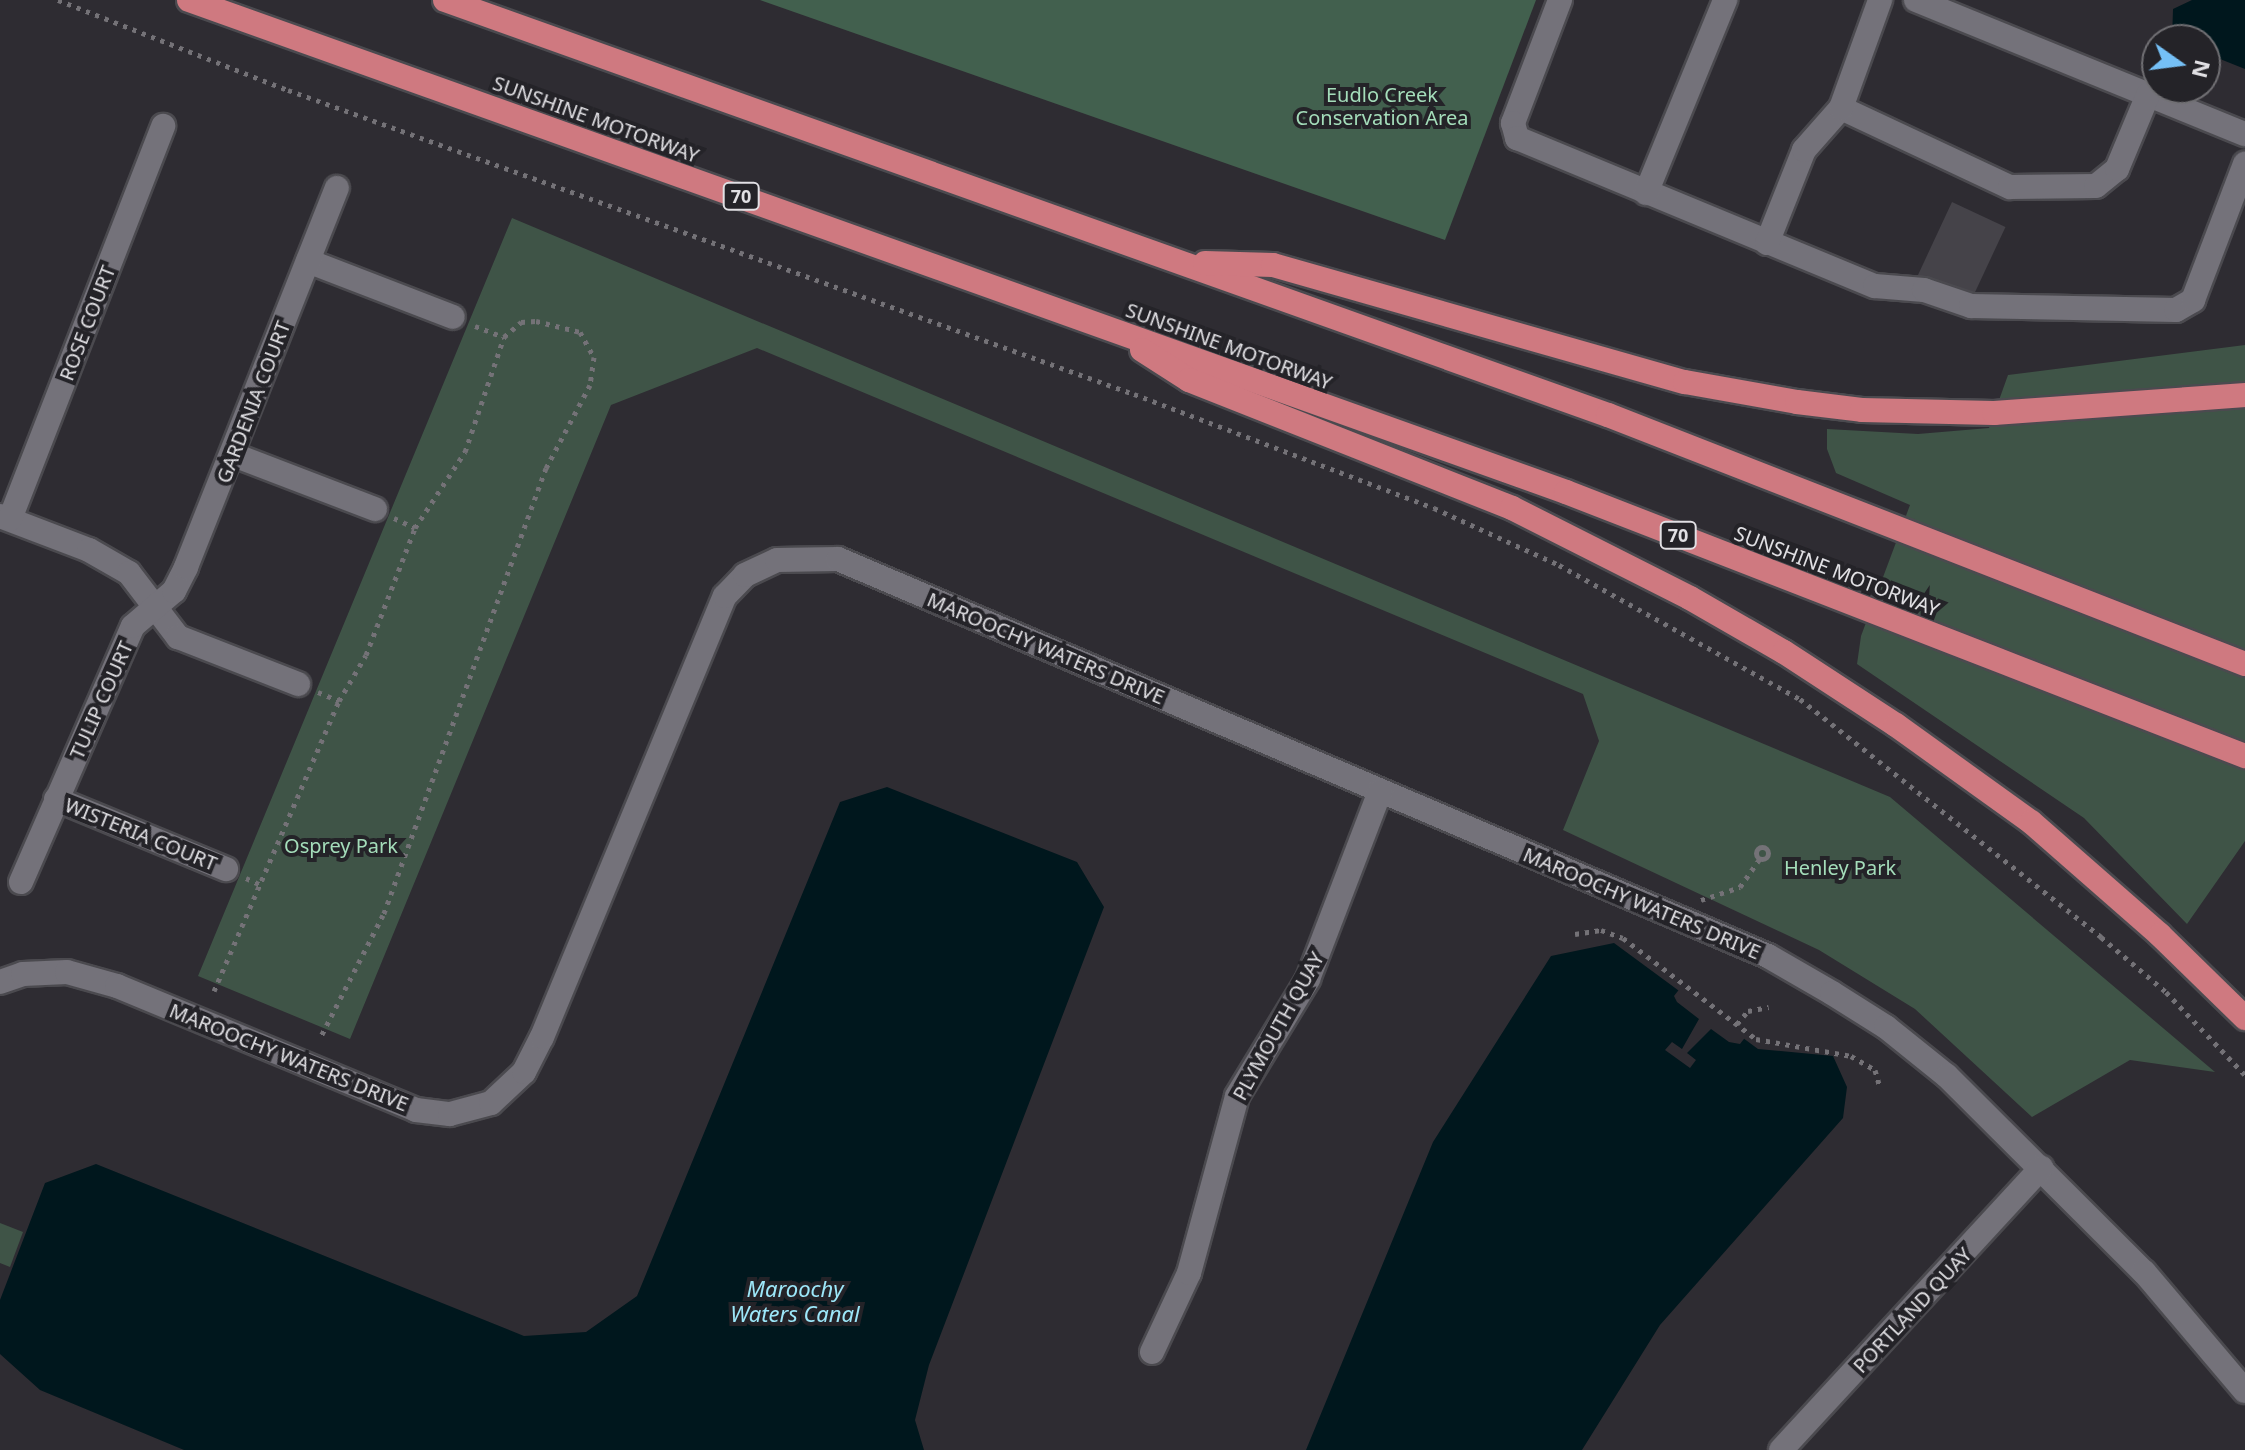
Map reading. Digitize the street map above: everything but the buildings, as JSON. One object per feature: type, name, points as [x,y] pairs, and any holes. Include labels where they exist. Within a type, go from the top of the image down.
[{"type":"highway","name":"SUNSHINE MOTORWAY","points":[[189,0],[1566,492],[2245,756]]},
{"type":"highway","points":[[445,0],[1183,263],[1887,520],[2245,664]]},
{"type":"highway","points":[[1183,263],[1273,265],[1685,382],[1849,408],[1994,413],[2245,395]]},
{"type":"highway","points":[[1106,327],[1189,380],[1512,508],[1690,598],[1784,652],[1896,725],[2031,822],[2160,935],[2245,1018]]},
{"type":"street","points":[[1560,0],[1513,123],[1517,138],[1875,286],[1924,290],[1971,306],[2176,310],[2193,300],[2245,164]]},
{"type":"street","points":[[1646,193],[1725,0]]},
{"type":"street","points":[[1767,243],[1804,150],[1841,108],[1880,0]]},
{"type":"street","points":[[1916,0],[2141,92]]},
{"type":"street","points":[[1841,108],[2010,187],[2096,186],[2117,169],[2144,104]]},
{"type":"street","points":[[2170,104],[2245,134]]},
{"type":"street","name":"ROSE COURT","points":[[5,518],[163,126]]},
{"type":"street","name":"GARDENIA COURT","points":[[155,608],[174,591],[186,567],[234,455],[337,188]]},
{"type":"street","points":[[308,261],[453,317]]},
{"type":"street","points":[[234,455],[375,509]]},
{"type":"street","points":[[5,518],[89,550],[129,573],[178,637],[298,684]]},
{"type":"street","name":"MAROOCHY WATERS DRIVE","points":[[0,982],[23,974],[67,972],[117,986],[416,1110],[450,1114],[491,1103],[524,1072],[542,1037],[725,596],[745,575],[777,560],[805,555],[838,559],[1768,956],[1895,1033],[2041,1168],[2144,1272],[2245,1391]]},
{"type":"street","name":"TULIP COURT","points":[[21,882],[133,626],[155,608]]},
{"type":"street","name":"PLYMOUTH QUAY","points":[[1152,1352],[1189,1273],[1237,1096],[1308,979],[1380,791]]},
{"type":"street","name":"WISTERIA COURT","points":[[56,799],[226,869]]},
{"type":"street","name":"PORTLAND QUAY","points":[[1781,1450],[2041,1168]]},
{"type":"path","points":[[58,0],[288,90],[1105,383],[1434,508],[1559,565],[1800,699],[2101,937],[2166,992],[2245,1075]]},
{"type":"path","points":[[453,317],[504,337]]},
{"type":"path","points":[[214,991],[339,701],[366,655],[415,528],[465,452],[504,337],[521,322],[536,321],[580,332],[594,357],[590,385],[546,468],[383,915],[321,1036]]},
{"type":"path","points":[[1700,900],[1740,887],[1760,858]]},
{"type":"path","points":[[1575,934],[1601,930],[1623,938],[1766,1044],[1821,1047],[1851,1056],[1875,1070],[1880,1087]]},
{"type":"path","points":[[1737,1024],[1748,1011],[1769,1007]]},
{"type":"green space","name":"Eudlo Creek Conservation Area","points":[[760,0],[1536,0],[1445,240]]},
{"type":"green space","points":[[512,218],[1890,797],[2215,1072],[2130,1060],[2032,1117],[1915,1009],[1819,950],[1563,830],[1599,741],[1583,694],[757,348],[611,405],[350,1039],[198,976]]},
{"type":"green space","points":[[2245,345],[2245,841],[2187,924],[2084,818],[1857,664],[1861,636],[1910,505],[1836,473],[1827,449],[1827,429],[1918,434],[1989,428],[2008,375]]},
{"type":"green space","points":[[0,1223],[23,1232],[10,1267],[0,1263]]},
{"type":"water","points":[[2192,0],[2245,0],[2245,69],[2221,59],[2221,24],[2173,24],[2173,9]]},
{"type":"water","name":"Maroochy Waters Canal","points":[[887,787],[1077,862],[1104,907],[929,1365],[915,1420],[924,1450],[184,1450],[40,1390],[0,1354],[0,1300],[45,1183],[96,1164],[524,1336],[586,1332],[637,1296],[840,802]]},
{"type":"water","points":[[1614,943],[1758,1049],[1833,1056],[1847,1087],[1843,1118],[1660,1325],[1582,1450],[1306,1450],[1433,1142],[1551,956]]},
{"type":"pier","points":[[1681,987],[1747,1035],[1740,1044],[1729,1042],[1711,1029],[1687,1053],[1696,1060],[1690,1068],[1665,1050],[1672,1042],[1682,1049],[1699,1019],[1677,1002],[1674,996]]},
{"type":"park label","name":"Osprey Park","points":[[341,845]]},
{"type":"park label","name":"Henley Park","points":[[1840,867]]}]
